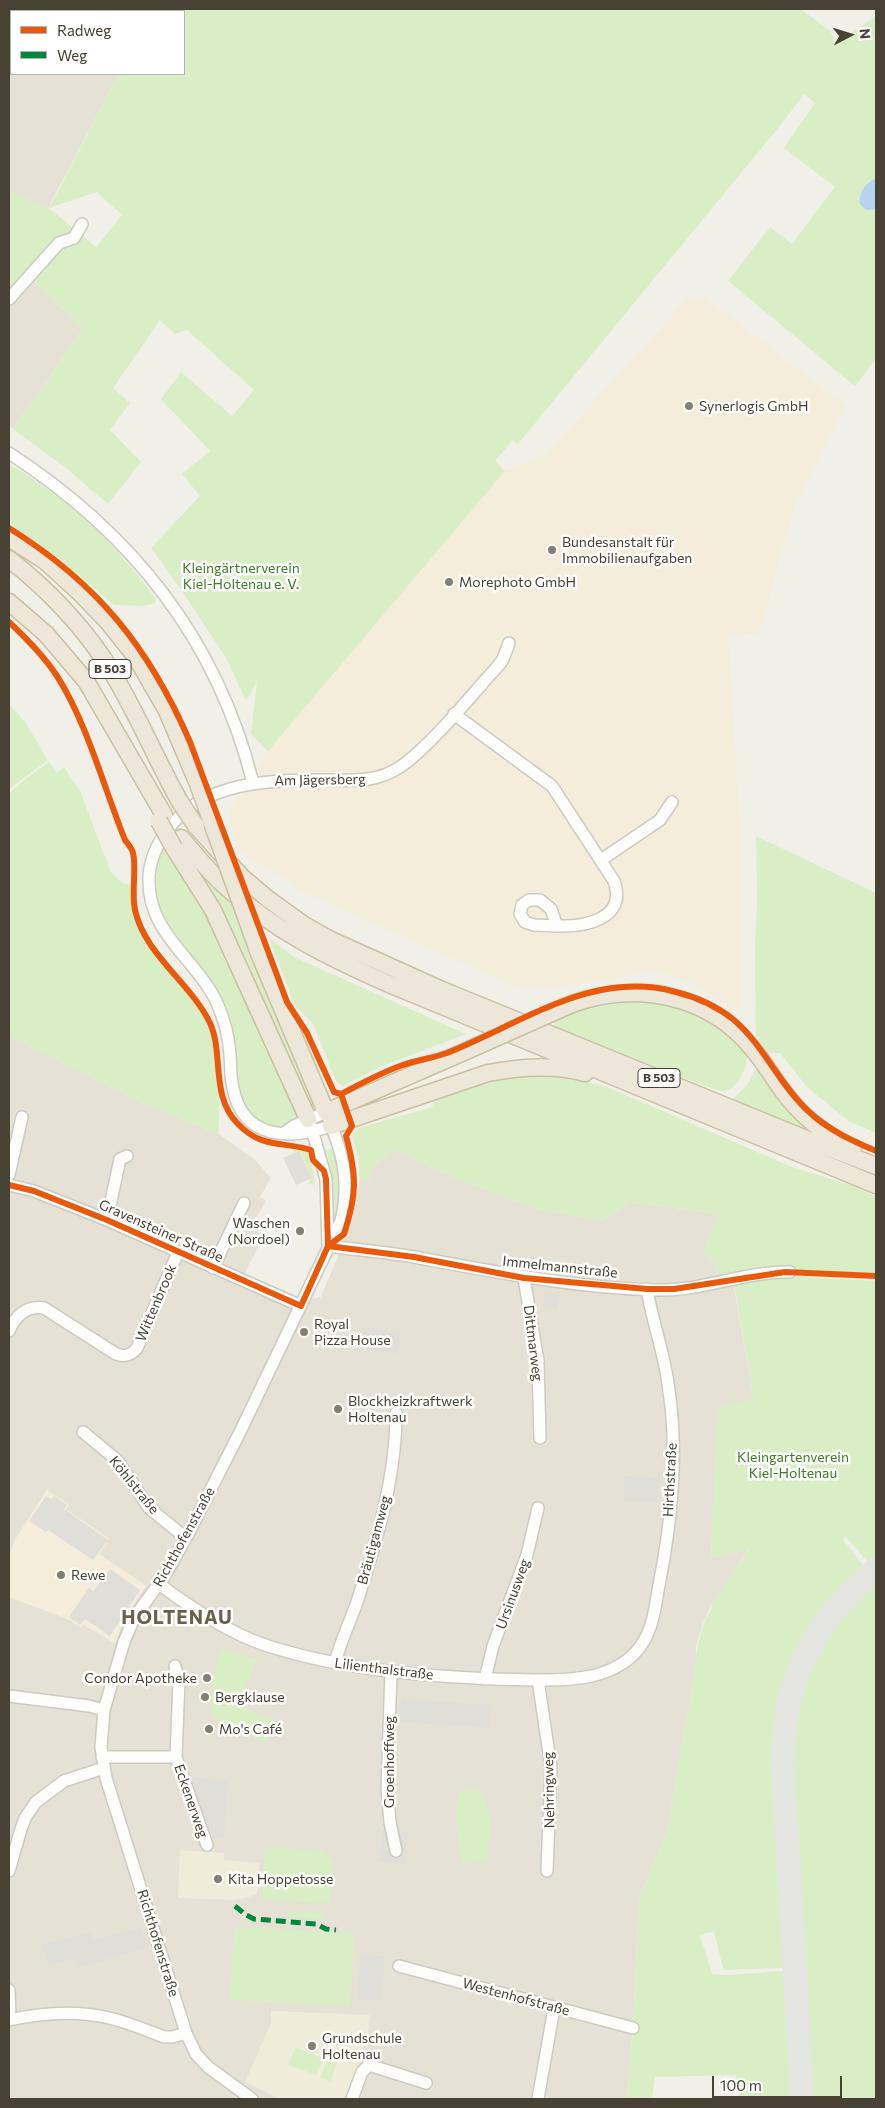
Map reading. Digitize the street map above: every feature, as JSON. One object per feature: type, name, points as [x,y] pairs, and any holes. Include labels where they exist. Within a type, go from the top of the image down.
[{"type":"highway","points":[[9,538],[45,562],[78,591],[108,622],[136,657],[168,712],[198,784],[260,956],[329,1119]]},
{"type":"highway","name":"B 503","points":[[9,559],[30,576],[60,606],[105,661],[128,701],[158,764],[196,826],[242,876],[268,899],[304,925],[338,943],[426,983],[811,1141],[876,1164]]},
{"type":"highway","name":"B 503","points":[[9,602],[46,634],[86,681],[123,744],[161,818],[178,843],[227,888],[262,916],[323,954],[389,984],[876,1185]]},
{"type":"highway","points":[[178,843],[212,910],[311,1126]]},
{"type":"highway","points":[[329,1119],[464,1052],[572,1004],[603,995],[636,992],[669,996],[706,1010],[729,1025],[751,1047],[801,1113],[818,1128],[876,1164]]},
{"type":"highway","points":[[329,1119],[488,1073],[515,1068],[555,1067],[580,1071],[638,1087]]},
{"type":"street","points":[[9,299],[59,243],[74,238],[82,224]]},
{"type":"street","points":[[9,453],[45,476],[83,506],[108,529],[162,592],[187,626],[220,687],[245,750],[253,783]]},
{"type":"street","name":"Am Jägersberg","points":[[311,1126],[284,1133],[275,1133],[260,1129],[248,1120],[240,1108],[231,1082],[226,1027],[216,1001],[199,974],[170,941],[156,919],[148,881],[154,854],[162,838],[178,817],[194,803],[228,790],[253,783],[280,780],[353,780],[378,777],[395,770],[409,760],[454,714],[502,660],[509,643]]},
{"type":"street","points":[[454,714],[552,786],[601,860],[616,887],[616,902],[608,914],[584,925],[557,926]]},
{"type":"street","points":[[601,860],[660,820],[672,802]]},
{"type":"street","points":[[9,1175],[22,1117]]},
{"type":"street","points":[[328,1246],[326,1179],[311,1126],[329,1119]]},
{"type":"street","name":"Richthofenstraße","points":[[252,2099],[208,2067],[196,2054],[186,2033],[113,1805],[102,1757],[102,1724],[104,1710],[130,1626],[136,1614],[159,1584],[186,1538],[240,1432],[341,1221],[346,1195],[344,1163],[329,1119]]},
{"type":"street","name":"Gravensteiner Straße","points":[[107,1220],[120,1159],[126,1156]]},
{"type":"street","name":"Gravensteiner Straße","points":[[9,1185],[41,1194],[107,1220],[301,1306]]},
{"type":"street","name":"Gravensteiner Straße","points":[[213,1268],[244,1203]]},
{"type":"street","name":"Immelmannstraße","points":[[328,1246],[407,1256],[524,1278],[647,1290],[674,1289],[790,1272]]},
{"type":"street","name":"Wittenbrook","points":[[9,1331],[18,1316],[32,1308],[40,1308],[60,1317],[116,1354],[130,1355],[137,1348],[178,1252]]},
{"type":"street","name":"Dittmarweg","points":[[524,1278],[538,1361],[540,1438]]},
{"type":"street","name":"Hirthstraße","points":[[624,1663],[641,1645],[650,1622],[665,1554],[671,1490],[673,1444],[669,1386],[647,1290]]},
{"type":"street","name":"Bräutigamweg","points":[[336,1663],[362,1585],[381,1519],[396,1441],[396,1414]]},
{"type":"street","name":"Köhlstraße","points":[[83,1432],[118,1461],[149,1508],[186,1538]]},
{"type":"street","name":"Ursinusweg","points":[[485,1679],[493,1646],[527,1555],[538,1508]]},
{"type":"street","name":"Lilienthalstraße","points":[[159,1584],[205,1616],[245,1637],[296,1654],[336,1663],[391,1672],[485,1679],[538,1680],[592,1676],[624,1663]]},
{"type":"street","name":"Eckenerweg","points":[[175,1666],[178,1680],[176,1757],[207,1845]]},
{"type":"street","name":"Groenhoffweg","points":[[391,1672],[388,1805],[396,1851]]},
{"type":"street","name":"Nehringweg","points":[[538,1680],[551,1767],[548,1870]]},
{"type":"street","points":[[9,1696],[89,1706],[104,1710]]},
{"type":"street","name":"Eckenerweg","points":[[102,1757],[176,1757]]},
{"type":"street","points":[[9,1871],[20,1829],[36,1802],[64,1781],[104,1768]]},
{"type":"street","name":"Westenhofstraße","points":[[399,1966],[633,2028]]},
{"type":"street","points":[[9,1990],[9,2020],[50,2014],[78,2014],[108,2018],[164,2037],[186,2033]]},
{"type":"street","points":[[538,2099],[554,2008]]},
{"type":"street","points":[[352,2099],[362,2072],[369,2065],[426,2083]]},
{"type":"shaded area","points":[[9,9],[148,9],[10,10],[10,75],[118,75],[48,208],[9,192]]},
{"type":"shaded area","points":[[32,279],[83,329],[13,429],[9,425],[9,305]]},
{"type":"shaded area","points":[[705,297],[845,406],[794,507],[759,633],[728,635],[740,833],[739,1011],[691,983],[659,971],[553,987],[515,986],[308,894],[239,850],[229,814],[239,794],[268,751],[505,471],[546,455],[688,298]]},
{"type":"shaded area","points":[[9,1036],[141,1102],[218,1134],[253,1158],[271,1178],[260,1197],[266,1201],[251,1227],[264,1235],[243,1277],[296,1302],[321,1297],[346,1236],[360,1180],[368,1180],[375,1164],[394,1149],[450,1176],[535,1208],[602,1221],[630,1202],[719,1214],[703,1253],[716,1265],[718,1279],[732,1277],[754,1400],[713,1515],[711,1558],[749,1548],[709,1610],[702,1626],[696,1647],[696,1663],[667,1833],[639,1898],[633,2028],[627,2099],[9,2099],[9,1597],[68,1619],[81,1627],[83,1624],[114,1643],[126,1615],[146,1586],[99,1554],[109,1539],[65,1509],[68,1505],[47,1490],[15,1540],[9,1556]]},
{"type":"shaded area","points":[[299,1151],[312,1178],[296,1185],[283,1158]]},
{"type":"shaded area","points":[[545,1291],[559,1292],[558,1309],[543,1308]]},
{"type":"shaded area","points":[[363,1327],[401,1332],[398,1354],[360,1349]]},
{"type":"shaded area","points":[[624,1476],[659,1477],[658,1503],[624,1502]]},
{"type":"shaded area","points":[[47,1490],[69,1505],[66,1509],[109,1539],[99,1554],[146,1586],[126,1615],[115,1643],[84,1625],[82,1627],[68,1619],[9,1597],[9,1556],[15,1540]]},
{"type":"shaded area","points":[[46,1496],[52,1499],[54,1496],[67,1505],[64,1509],[108,1540],[93,1560],[48,1530],[46,1532],[29,1521]]},
{"type":"shaded area","points":[[110,1569],[140,1590],[110,1636],[85,1619],[80,1625],[69,1617],[89,1588],[94,1591]]},
{"type":"shaded area","points":[[401,1699],[492,1705],[490,1728],[399,1722]]},
{"type":"shaded area","points":[[186,1777],[228,1781],[224,1839],[207,1838]]},
{"type":"shaded area","points":[[382,1830],[408,1832],[405,1864],[379,1862]]},
{"type":"shaded area","name":"Kita Hoppetosse","points":[[180,1850],[224,1853],[224,1860],[259,1863],[257,1894],[234,1900],[178,1898]]},
{"type":"shaded area","points":[[140,1928],[146,1948],[77,1968],[75,1958],[48,1966],[42,1944],[90,1933],[92,1939]]},
{"type":"shaded area","points":[[360,1955],[385,1956],[381,2001],[357,2000]]},
{"type":"shaded area","name":"Grundschule Holtenau","points":[[271,2011],[370,2015],[368,2034],[347,2099],[279,2099],[245,2082],[271,2023]]},
{"type":"green space","name":"Kleingärtnerverein Kiel-Holtenau e. V.","points":[[162,9],[801,9],[830,31],[836,44],[876,16],[876,178],[868,182],[868,210],[876,209],[876,359],[855,386],[728,281],[770,227],[792,244],[835,187],[784,148],[815,103],[804,94],[518,444],[513,440],[495,461],[505,471],[268,751],[251,734],[257,682],[246,701],[226,658],[151,548],[200,496],[182,474],[210,451],[161,399],[181,372],[232,416],[254,390],[187,330],[175,334],[160,320],[113,388],[130,403],[110,430],[141,462],[108,504],[66,468],[13,429],[83,329],[32,279],[24,277],[9,290],[9,192],[49,208],[118,75],[185,75],[185,10]],"holes":[[[97,192],[122,215],[96,247],[49,208]]]},
{"type":"green space","points":[[9,464],[51,492],[90,524],[125,560],[156,600],[155,603],[144,606],[114,605],[62,561],[11,524],[9,517]]},
{"type":"green space","points":[[9,704],[25,722],[48,760],[9,789]]},
{"type":"green space","points":[[49,762],[57,773],[64,767],[80,791],[111,872],[122,883],[133,885],[137,914],[146,937],[160,957],[195,997],[202,1009],[213,1038],[216,1054],[219,1086],[218,1134],[141,1102],[9,1036],[9,794],[24,780]]},
{"type":"green space","points":[[756,836],[876,893],[876,1133],[848,1121],[807,1087],[780,1053],[769,1053],[756,1036]]},
{"type":"green space","points":[[161,838],[174,848],[308,1119],[275,1133],[243,1113],[226,1027],[151,899],[155,854]]},
{"type":"green space","points":[[192,863],[231,896],[317,1108],[312,1110]]},
{"type":"green space","points":[[269,938],[294,957],[466,1034],[380,1067],[343,1086],[336,1081],[313,1024],[295,1006]]},
{"type":"green space","points":[[626,996],[672,1003],[695,1010],[724,1030],[739,1043],[746,1055],[746,1066],[741,1078],[728,1090],[716,1090],[555,1027],[554,1021],[558,1016]]},
{"type":"green space","points":[[757,1062],[834,1144],[729,1101],[747,1084],[753,1075]]},
{"type":"green space","points":[[529,1074],[565,1076],[607,1087],[792,1167],[851,1185],[876,1196],[876,1274],[784,1270],[718,1279],[716,1265],[703,1253],[719,1214],[630,1202],[602,1221],[535,1208],[450,1176],[394,1149],[375,1164],[368,1180],[360,1180],[358,1158],[352,1135],[359,1128],[432,1107],[435,1100],[482,1084]]},
{"type":"green space","points":[[335,1147],[342,1189],[335,1222],[333,1222],[332,1179],[326,1150]]},
{"type":"green space","points":[[292,1149],[306,1151],[310,1154],[315,1185],[307,1183],[312,1178],[300,1151],[293,1153]]},
{"type":"green space","name":"Kleingartenverein Kiel-Holtenau","points":[[787,1276],[876,1281],[876,1559],[871,1563],[867,1561],[846,1537],[843,1540],[862,1564],[863,1569],[820,1614],[799,1652],[781,1701],[775,1741],[786,1964],[782,1968],[726,1970],[723,1968],[714,1931],[700,1935],[712,1974],[727,1975],[782,1971],[786,1974],[793,2099],[740,2099],[736,2075],[655,2077],[652,2099],[627,2099],[633,2028],[639,1898],[667,1833],[701,1632],[722,1589],[749,1549],[711,1558],[717,1407],[754,1399],[734,1285]]},
{"type":"green space","points":[[876,1580],[876,2099],[811,2099],[791,1749],[794,1725],[806,1678],[827,1634],[840,1614]]},
{"type":"green space","points":[[222,1650],[257,1659],[238,1705],[276,1721],[266,1742],[215,1720],[212,1713],[211,1695],[214,1675]]},
{"type":"green space","points":[[471,1788],[481,1790],[490,1818],[487,1862],[462,1863],[456,1826],[456,1807],[461,1790]]},
{"type":"green space","points":[[265,1847],[323,1851],[333,1863],[330,1903],[262,1900]]},
{"type":"green space","points":[[288,1911],[325,1913],[324,1919],[288,1917]]},
{"type":"green space","points":[[234,1927],[354,1933],[350,2006],[230,2000]]},
{"type":"green space","points":[[296,2047],[324,2059],[316,2075],[288,2065]]},
{"type":"green space","points":[[327,2061],[337,2064],[330,2082],[320,2077]]},
{"type":"water","points":[[876,178],[876,209],[866,209],[859,202],[861,194],[864,187]]},
{"type":"taxiway","points":[[802,2099],[784,1798],[783,1750],[785,1727],[795,1681],[809,1648],[838,1605],[876,1569]]},
{"type":"marked path","points":[[235,1906],[254,1919],[316,1924],[326,1929],[336,1930]]},
{"type":"cycle path","points":[[9,528],[69,571],[94,595],[117,620],[157,676],[190,742],[287,1002],[307,1033],[334,1092],[341,1094],[395,1068],[447,1053],[558,1003],[616,988],[645,987],[676,992],[691,997],[728,1015],[745,1030],[788,1089],[808,1111],[832,1129],[876,1151]]},
{"type":"cycle path","points":[[9,622],[52,669],[68,694],[77,714],[125,840],[131,847],[134,859],[134,903],[140,926],[158,955],[191,994],[210,1023],[214,1035],[221,1088],[229,1113],[238,1124],[255,1137],[264,1141],[311,1150],[313,1160],[324,1171],[326,1179],[328,1246],[301,1306],[107,1220],[34,1191],[9,1185]]},
{"type":"cycle path","points":[[328,1246],[344,1234],[354,1185],[354,1174],[346,1136],[352,1126],[341,1094]]},
{"type":"cycle path","points":[[328,1246],[414,1257],[524,1278],[647,1289],[674,1289],[785,1272],[876,1276]]},
{"type":"place","name":"Synerlogis GmbH","points":[[689,406]]},
{"type":"place","name":"Bundesanstalt für Immobilienaufgaben","points":[[552,550]]},
{"type":"place","name":"Morephoto GmbH","points":[[449,582]]},
{"type":"place","name":"Waschen (Nordoel)","points":[[300,1231]]},
{"type":"place","name":"Royal Pizza House","points":[[304,1332]]},
{"type":"place","name":"Blockheizkraftwerk Holtenau","points":[[338,1409]]},
{"type":"place","name":"Rewe","points":[[61,1575]]},
{"type":"place","name":"Condor Apotheke","points":[[207,1678]]},
{"type":"place","name":"Bergklause","points":[[205,1697]]},
{"type":"place","name":"Mo's Café","points":[[209,1729]]},
{"type":"place","name":"Kita Hoppetosse","points":[[218,1879]]},
{"type":"place","name":"Grundschule Holtenau","points":[[312,2046]]},
{"type":"district","name":"HOLTENAU","points":[[177,1618]]}]
